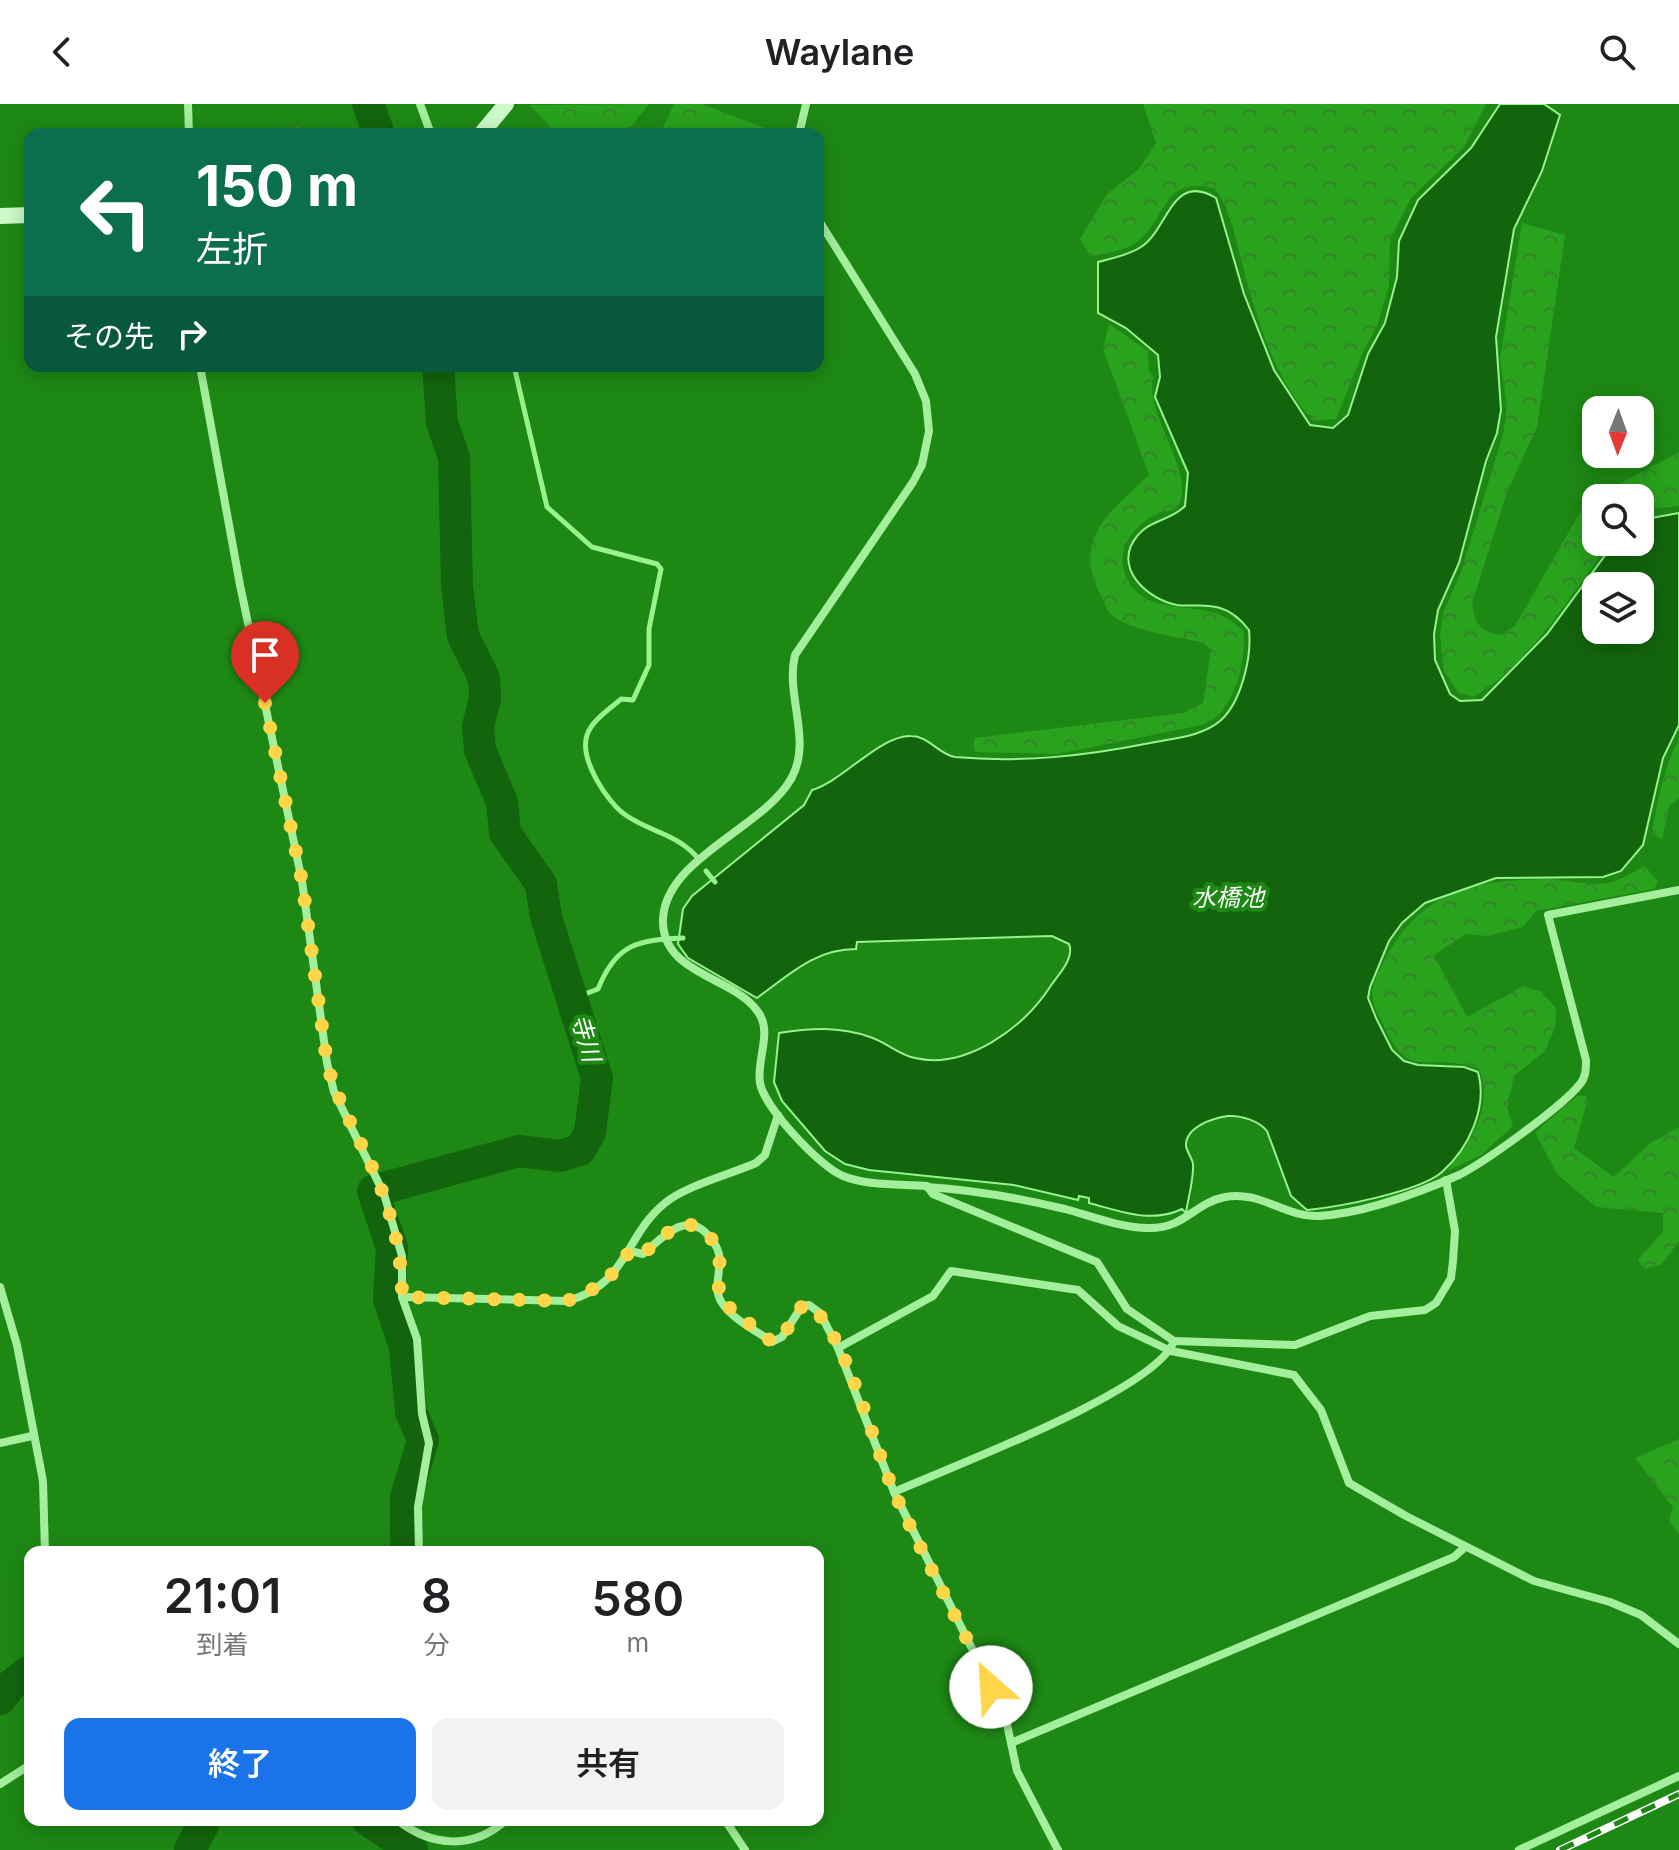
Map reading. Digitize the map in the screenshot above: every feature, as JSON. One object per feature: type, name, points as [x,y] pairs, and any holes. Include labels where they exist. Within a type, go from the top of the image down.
[{"type":"main road","points":[[486,128],[506,104]]},
{"type":"main road","points":[[0,216],[24,215]]},
{"type":"street","points":[[188,104],[189,128]]},
{"type":"street","points":[[420,104],[429,128]]},
{"type":"street","points":[[800,128],[806,104]]},
{"type":"street","points":[[824,229],[915,374],[929,415],[926,451],[913,482],[795,655],[791,682],[800,756],[790,781],[687,872],[670,892],[663,921],[670,944],[686,965],[747,999],[758,1010],[764,1027],[760,1084],[764,1097],[827,1167],[843,1176],[1006,1195],[1145,1229],[1170,1227],[1185,1221],[1210,1201],[1227,1197],[1250,1196],[1308,1216],[1380,1204],[1462,1173],[1581,1083],[1586,1072],[1586,1060],[1548,915],[1679,890]]},
{"type":"street","points":[[201,372],[240,585],[302,881],[327,1063],[334,1092],[384,1194],[402,1256],[402,1297],[417,1339],[422,1414],[429,1443],[418,1507],[419,1546]]},
{"type":"street","points":[[402,1297],[567,1301],[604,1284],[653,1214],[667,1201],[756,1163],[765,1155],[778,1115]]},
{"type":"street","points":[[927,1186],[933,1194],[1097,1262],[1127,1309],[1174,1341],[1295,1345],[1370,1316],[1425,1310],[1436,1303],[1451,1278],[1453,1261],[1455,1231],[1446,1180]]},
{"type":"street","points":[[630,1251],[643,1254],[676,1226],[691,1224],[702,1229],[714,1241],[719,1254],[717,1289],[725,1307],[772,1342],[782,1337],[802,1306],[809,1305],[820,1313],[838,1348],[894,1492],[1005,1715],[1017,1771],[1058,1850]]},
{"type":"street","points":[[838,1348],[933,1296],[951,1271],[1078,1290],[1118,1326],[1171,1351],[1294,1375],[1321,1410],[1349,1483],[1534,1581],[1610,1602],[1641,1615],[1679,1644]]},
{"type":"street","points":[[0,1287],[17,1345],[45,1503],[45,1546]]},
{"type":"street","points":[[894,1492],[1117,1392],[1152,1370],[1171,1351],[1174,1341]]},
{"type":"street","points":[[0,1443],[32,1436]]},
{"type":"street","points":[[1011,1743],[1454,1557],[1465,1547]]},
{"type":"street","points":[[0,1784],[24,1769]]},
{"type":"street","points":[[1519,1850],[1679,1776]]},
{"type":"street","points":[[406,1826],[440,1842],[461,1844],[480,1839],[498,1826]]},
{"type":"street","points":[[729,1826],[745,1850]]},
{"type":"green space","points":[[649,104],[630,128],[551,128],[530,105]]},
{"type":"green space","points":[[674,104],[702,104],[764,128],[663,128]]},
{"type":"green space","points":[[1143,104],[1486,104],[1464,147],[1412,197],[1390,239],[1389,285],[1377,326],[1336,419],[1314,421],[1300,405],[1277,367],[1254,304],[1228,214],[1214,188],[1184,188],[1168,201],[1138,241],[1121,250],[1090,256],[1080,239],[1107,194],[1139,169],[1156,143]]},
{"type":"green space","points":[[1522,223],[1565,235],[1537,427],[1507,492],[1472,604],[1477,622],[1488,632],[1501,635],[1515,626],[1582,509],[1582,556],[1600,556],[1589,572],[1582,572],[1582,581],[1531,648],[1493,684],[1473,697],[1458,692],[1444,671],[1440,636],[1443,613],[1461,572],[1503,435],[1507,406],[1500,359]]},
{"type":"green space","points":[[1109,324],[1148,351],[1149,371],[1154,377],[1154,402],[1180,473],[1182,487],[1177,506],[1149,518],[1130,537],[1123,553],[1124,571],[1130,584],[1149,600],[1216,613],[1243,630],[1244,650],[1237,682],[1221,712],[1202,725],[1058,754],[976,752],[973,745],[975,738],[1183,713],[1203,703],[1211,650],[1204,643],[1142,629],[1119,620],[1107,609],[1092,572],[1090,555],[1100,526],[1149,475],[1103,349]]},
{"type":"green space","points":[[1679,452],[1679,506],[1654,508],[1654,484],[1619,484]]},
{"type":"green space","points":[[1679,738],[1679,798],[1669,806],[1662,839],[1652,834],[1654,821],[1665,773]]},
{"type":"green space","points":[[1645,866],[1658,882],[1654,889],[1536,911],[1523,927],[1487,936],[1466,934],[1434,955],[1467,1017],[1524,986],[1541,992],[1556,1008],[1555,1028],[1545,1051],[1514,1076],[1507,1107],[1513,1126],[1481,1155],[1447,1171],[1478,1123],[1484,1097],[1483,1084],[1479,1069],[1461,1064],[1411,1060],[1391,1041],[1372,996],[1375,980],[1389,952],[1422,912],[1462,890],[1514,880],[1612,882]]},
{"type":"green space","points":[[1577,1096],[1586,1096],[1587,1103],[1574,1148],[1614,1177],[1649,1144],[1679,1127],[1679,1241],[1662,1264],[1644,1269],[1638,1259],[1663,1232],[1663,1213],[1596,1207],[1557,1174],[1535,1132]]},
{"type":"green space","points":[[1679,1439],[1679,1534],[1669,1521],[1673,1507],[1635,1458]]},
{"type":"water","name":"水橋池","points":[[1500,104],[1544,104],[1560,115],[1542,171],[1514,229],[1496,337],[1501,410],[1497,433],[1486,461],[1459,563],[1438,610],[1434,634],[1435,660],[1450,694],[1460,701],[1482,700],[1547,634],[1582,587],[1582,644],[1654,644],[1654,572],[1593,572],[1605,556],[1654,556],[1654,517],[1679,513],[1679,725],[1663,758],[1643,845],[1621,871],[1603,877],[1496,878],[1425,903],[1402,923],[1389,941],[1368,998],[1392,1050],[1404,1061],[1418,1065],[1464,1067],[1478,1072],[1480,1085],[1478,1113],[1468,1139],[1442,1172],[1416,1186],[1357,1202],[1307,1210],[1291,1196],[1267,1131],[1259,1124],[1233,1116],[1208,1121],[1187,1139],[1193,1170],[1186,1213],[1182,1209],[1147,1216],[1089,1203],[1089,1198],[1079,1196],[1078,1200],[1014,1185],[869,1170],[845,1164],[825,1151],[782,1101],[774,1082],[779,1033],[813,1029],[847,1031],[876,1039],[915,1058],[954,1058],[992,1042],[1025,1017],[1065,966],[1070,955],[1069,944],[1052,936],[857,942],[856,949],[828,953],[804,964],[757,998],[688,958],[678,944],[683,909],[692,896],[804,805],[812,790],[836,778],[874,750],[899,738],[917,737],[955,757],[1029,759],[1102,752],[1177,738],[1196,734],[1220,721],[1234,703],[1244,679],[1249,630],[1224,609],[1165,602],[1144,588],[1130,569],[1128,558],[1138,535],[1185,506],[1188,473],[1155,397],[1160,377],[1158,355],[1126,328],[1098,313],[1098,262],[1141,247],[1180,197],[1190,192],[1201,192],[1216,198],[1244,294],[1274,370],[1310,425],[1333,428],[1348,415],[1368,354],[1385,323],[1397,277],[1399,241],[1418,200],[1471,148]]},
{"type":"waterway","name":"寺川","points":[[368,104],[377,128]]},
{"type":"waterway","name":"寺川","points":[[406,1546],[406,1497],[423,1440],[411,1412],[405,1347],[389,1299],[392,1248],[373,1191],[519,1151],[560,1156],[580,1150],[590,1132],[597,1078],[546,917],[541,884],[505,833],[502,802],[480,750],[478,726],[485,699],[484,678],[463,636],[457,586],[454,457],[442,423],[438,372]]},
{"type":"waterway","points":[[515,372],[547,507],[592,547],[657,564],[661,569],[649,629],[649,665],[633,700],[621,699],[589,730],[586,745],[591,768],[603,791],[619,810],[672,838],[696,856]]},
{"type":"waterway","points":[[706,871],[715,882]]},
{"type":"waterway","points":[[572,999],[598,989],[612,962],[630,947],[653,940],[683,938]]},
{"type":"waterway","points":[[0,1699],[24,1676]]},
{"type":"waterway","points":[[190,1850],[202,1826]]},
{"type":"waterway","name":"寺川","points":[[377,1826],[412,1850]]},
{"type":"railway","points":[[1560,1850],[1679,1794]]},
{"type":"route","points":[[265,703],[302,881],[327,1063],[334,1092],[384,1194],[402,1256],[402,1297],[567,1301],[582,1297],[604,1284],[616,1273],[630,1251],[643,1254],[676,1226],[691,1224],[702,1229],[714,1241],[719,1254],[717,1289],[720,1300],[772,1342],[782,1337],[802,1306],[809,1305],[820,1313],[838,1348],[894,1492],[991,1687]]}]
